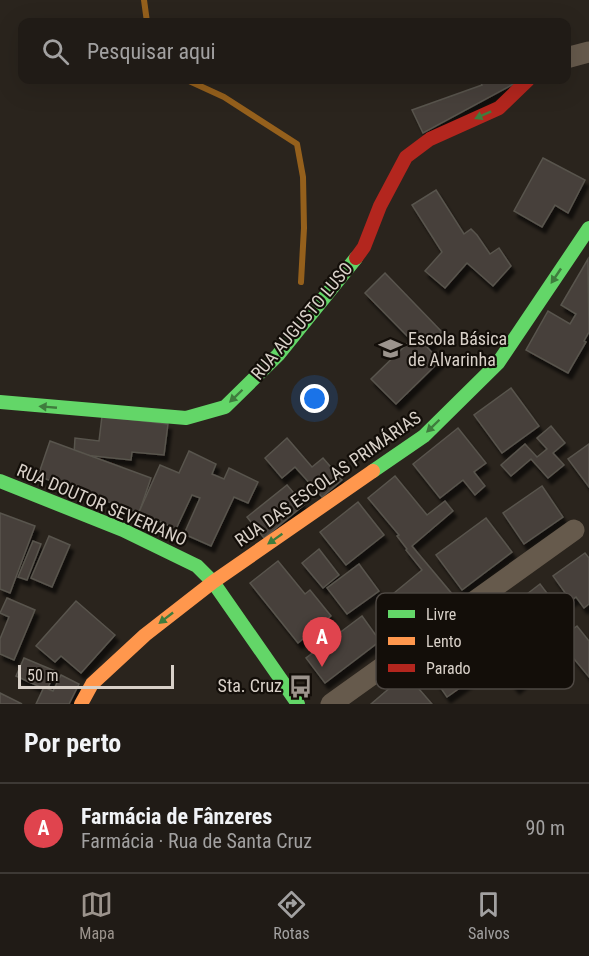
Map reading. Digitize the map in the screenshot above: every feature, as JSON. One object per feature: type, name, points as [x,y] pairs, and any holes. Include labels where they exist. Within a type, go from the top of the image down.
[{"type":"street","points":[[571,57],[589,51]]},
{"type":"street","name":"RUA AUGUSTO LUSO","points":[[0,402],[186,418],[225,407],[278,355],[364,247],[380,206],[406,157],[430,139],[499,108],[524,84]]},
{"type":"street","name":"RUA DAS ESCOLAS PRIMÁRIAS","points":[[81,704],[92,684],[145,634],[213,582],[423,436],[498,363],[589,228]]},
{"type":"street","name":"RUA DOUTOR SEVERIANO","points":[[0,481],[123,530],[197,566],[213,582],[298,704]]},
{"type":"street","points":[[486,593],[574,530]]},
{"type":"street","points":[[331,704],[376,672]]},
{"type":"building","points":[[514,84],[423,133],[412,110],[482,85]]},
{"type":"building","points":[[543,158],[585,180],[568,213],[555,205],[542,227],[514,211]]},
{"type":"building","points":[[436,190],[464,234],[471,229],[490,254],[499,248],[511,266],[493,286],[467,263],[445,288],[425,271],[442,252],[412,205]]},
{"type":"building","points":[[588,259],[589,332],[584,341],[586,342],[568,373],[526,350],[548,311],[570,324],[576,314],[561,305]]},
{"type":"building","points":[[385,273],[442,332],[427,347],[440,361],[396,404],[371,379],[411,340],[365,293]]},
{"type":"building","points":[[511,388],[539,426],[502,453],[474,415]]},
{"type":"building","points":[[102,416],[168,424],[164,455],[132,452],[131,460],[74,454],[75,438],[99,441]]},
{"type":"building","points":[[551,426],[565,443],[553,453],[564,465],[548,478],[531,459],[511,476],[501,465],[525,444],[537,457],[547,449],[537,438]]},
{"type":"building","points":[[458,428],[486,463],[474,472],[485,486],[475,495],[463,480],[440,498],[413,464]]},
{"type":"building","points":[[287,438],[312,467],[323,458],[342,480],[322,497],[295,467],[282,478],[265,458]]},
{"type":"building","points":[[50,441],[151,478],[139,513],[38,476]]},
{"type":"building","points":[[589,444],[589,487],[568,459]]},
{"type":"building","points":[[189,451],[216,464],[212,474],[224,479],[229,468],[258,482],[248,503],[234,497],[211,546],[184,534],[200,498],[192,495],[176,529],[139,512],[160,465],[179,473]]},
{"type":"building","points":[[395,476],[427,515],[445,501],[453,511],[412,546],[451,593],[394,593],[422,570],[406,550],[397,536],[399,535],[368,498]]},
{"type":"building","points":[[287,485],[304,505],[264,538],[247,517]]},
{"type":"building","points":[[542,486],[563,517],[524,544],[503,513]]},
{"type":"building","points":[[358,502],[384,535],[346,565],[320,532]]},
{"type":"building","points":[[0,513],[35,526],[10,593],[0,589]]},
{"type":"building","points":[[486,518],[512,552],[462,590],[436,555]]},
{"type":"building","points":[[49,536],[70,545],[52,587],[31,578]]},
{"type":"building","points":[[33,541],[41,544],[27,580],[18,577]]},
{"type":"building","points":[[319,549],[339,575],[323,588],[302,563]]},
{"type":"building","points":[[585,553],[589,558],[589,604],[584,608],[576,597],[574,599],[574,593],[565,593],[553,576]]},
{"type":"building","points":[[278,561],[305,594],[310,590],[331,616],[298,643],[250,583]]},
{"type":"building","points":[[359,564],[379,591],[347,614],[327,588]]},
{"type":"building","points":[[540,584],[547,593],[528,593]]},
{"type":"building","points":[[7,598],[35,610],[14,660],[0,654],[0,639],[9,617],[0,613]]},
{"type":"building","points":[[76,601],[115,635],[81,673],[61,656],[55,662],[36,646]]},
{"type":"building","points":[[362,616],[376,635],[376,644],[325,683],[306,658]]},
{"type":"building","points":[[577,626],[589,641],[589,677],[574,659],[574,628]]},
{"type":"building","points":[[24,658],[55,671],[47,690],[16,676]]},
{"type":"building","points":[[61,675],[79,684],[69,704],[36,704],[44,687],[53,691]]},
{"type":"building","points":[[388,689],[419,689],[432,704],[371,704]]},
{"type":"building","points":[[441,689],[458,689],[447,697]]},
{"type":"building","points":[[0,693],[22,704],[0,704]]},
{"type":"waterway","points":[[144,0],[146,18]]},
{"type":"waterway","points":[[196,84],[224,97],[297,144],[303,177],[304,228],[301,282]]},
{"type":"traffic: fast","points":[[373,471],[424,436],[498,363],[589,228]]},
{"type":"traffic: fast","points":[[0,402],[186,418],[225,407],[278,355],[356,258]]},
{"type":"traffic: fast","points":[[0,481],[123,530],[197,566],[213,582],[298,704]]},
{"type":"traffic: slow","points":[[81,704],[92,684],[145,635],[213,582],[373,471]]},
{"type":"traffic: jam","points":[[356,258],[364,247],[380,206],[406,157],[430,139],[499,108],[524,84]]},
{"type":"place","name":"Escola Básica de Alvarinha","points":[[390,349]]},
{"type":"place","name":"Farmácia de Fânzeres","points":[[322,667]]},
{"type":"place","name":"Sta. Cruz","points":[[300,686]]}]
